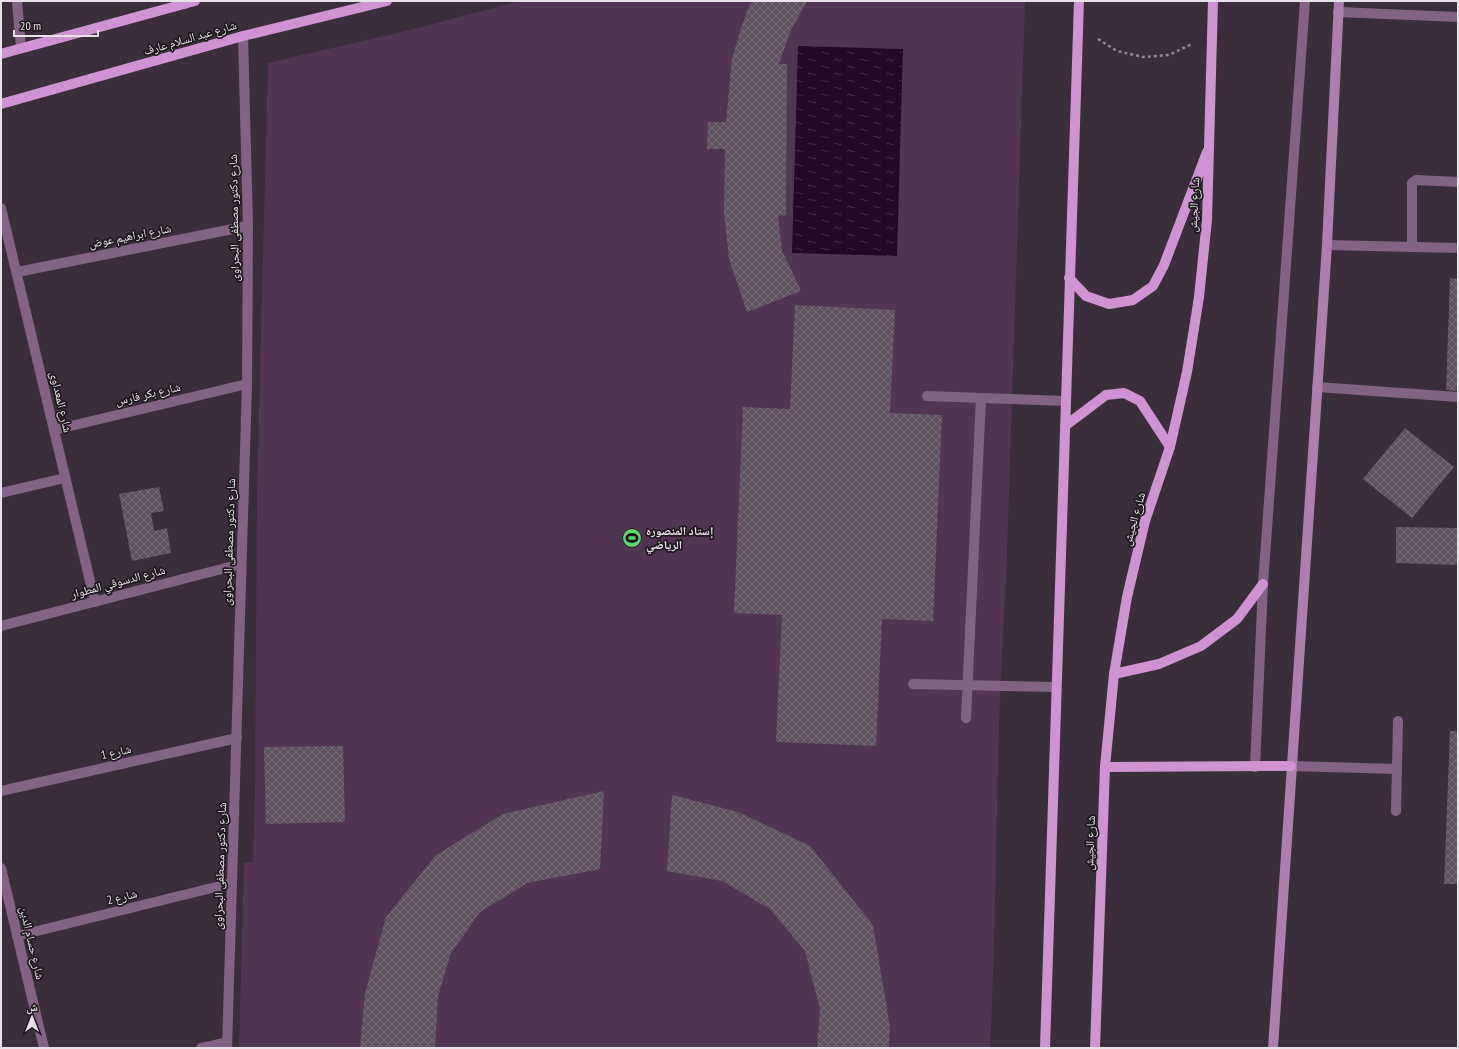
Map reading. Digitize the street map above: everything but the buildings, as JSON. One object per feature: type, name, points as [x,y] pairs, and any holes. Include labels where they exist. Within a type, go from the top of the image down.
[{"type":"main road","points":[[1,54],[87,29],[195,1]]},
{"type":"main road","name":"شارع عبد السلام عارف","points":[[1,104],[243,36],[387,1]]},
{"type":"main road","points":[[1045,1048],[1079,1]]},
{"type":"main road","name":"شارع الجيش","points":[[1095,1048],[1105,767],[1114,674],[1127,598],[1145,521],[1170,447],[1187,372],[1199,297],[1207,220],[1213,1]]},
{"type":"main road","points":[[1069,278],[1086,296],[1109,304],[1133,300],[1153,286],[1164,265],[1210,144]]},
{"type":"main road","points":[[1065,426],[1106,395],[1124,393],[1140,401],[1170,447]]},
{"type":"main road","points":[[1114,674],[1159,664],[1201,646],[1237,619],[1263,584]]},
{"type":"main road","points":[[1105,767],[1291,766]]},
{"type":"street","points":[[17,1],[21,48]]},
{"type":"street","points":[[1255,766],[1263,584],[1305,1]]},
{"type":"street","points":[[1273,1048],[1327,245],[1339,1]]},
{"type":"street","points":[[1338,12],[1458,17]]},
{"type":"street","name":"شارع دكتور مصطفى البحراوى","points":[[227,1045],[247,384],[248,226],[243,36]]},
{"type":"street","points":[[1412,247],[1412,183],[1416,180],[1458,182]]},
{"type":"street","name":"شارع المعداوى","points":[[1,208],[95,602]]},
{"type":"street","name":"شارع ابراهيم عوض","points":[[17,272],[248,226]]},
{"type":"street","points":[[1327,245],[1458,248]]},
{"type":"street","name":"شارع بكر فارس","points":[[54,430],[247,384]]},
{"type":"street","points":[[1317,387],[1458,397]]},
{"type":"street","points":[[927,396],[1065,401]]},
{"type":"street","points":[[966,718],[981,398]]},
{"type":"street","points":[[1,493],[65,478]]},
{"type":"street","name":"شارع الدسوقي المطوار","points":[[1,626],[241,564]]},
{"type":"street","points":[[913,684],[1056,687]]},
{"type":"street","points":[[1396,811],[1398,722]]},
{"type":"street","name":"شارع 1","points":[[1,791],[237,738]]},
{"type":"street","points":[[1291,766],[1397,769]]},
{"type":"street","name":"شارع حسام الدين","points":[[1,868],[44,1048]]},
{"type":"street","name":"شارع 2","points":[[17,936],[232,883]]},
{"type":"street","points":[[201,1048],[227,1045]]},
{"type":"path","points":[[1078,18],[1095,38],[1117,51],[1143,57],[1169,55],[1192,44],[1212,27]]},
{"type":"shaded area","name":"إستاد المنصوره الرياضي","points":[[519,1],[1025,1],[1006,584],[1002,642],[998,758],[993,990],[990,1048],[239,1048],[244,863],[253,862],[255,797],[257,491],[268,63],[410,30]]},
{"type":"water","points":[[798,46],[903,49],[897,256],[792,253]]},
{"type":"place","name":"إستاد المنصوره الرياضي","points":[[632,538]]}]
